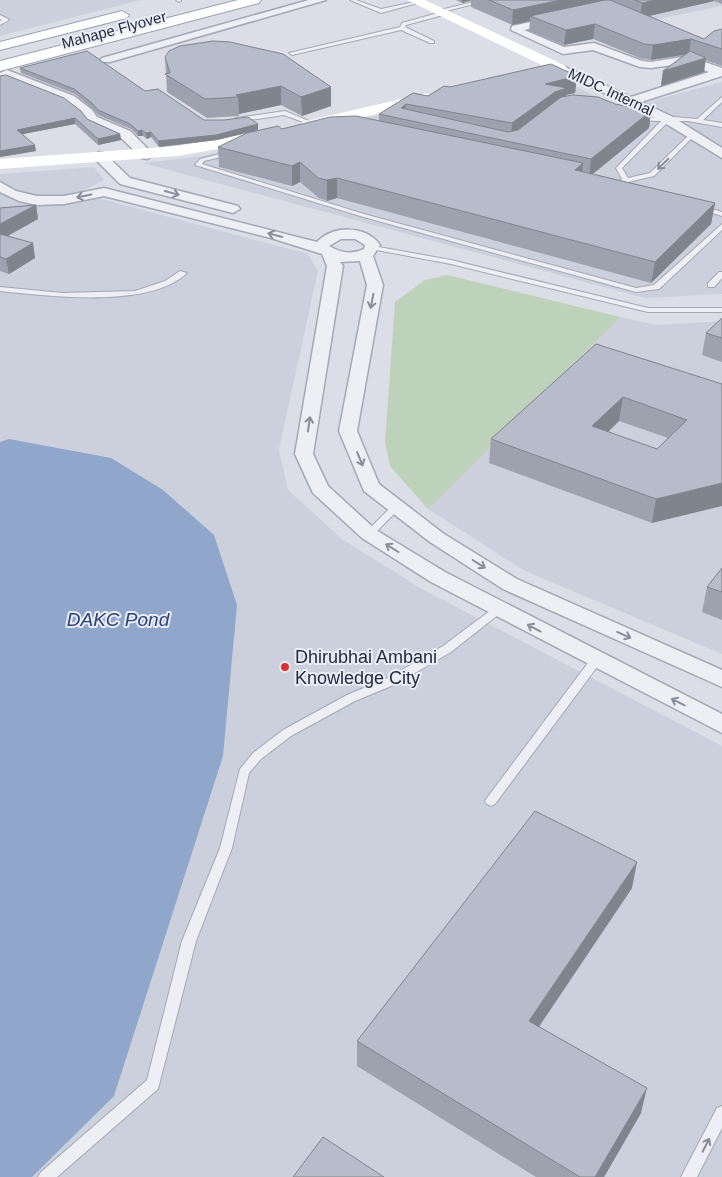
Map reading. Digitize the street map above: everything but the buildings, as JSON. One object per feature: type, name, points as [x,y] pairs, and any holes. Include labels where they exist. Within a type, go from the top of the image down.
[{"type":"main road","name":"Mahape Flyover","points":[[0,53],[209,0]]},
{"type":"main road","name":"Mahape Flyover","points":[[0,59],[229,0]]},
{"type":"main road","points":[[0,66],[254,0]]},
{"type":"main road","name":"MIDC Internal","points":[[416,1],[559,68]]},
{"type":"main road","points":[[0,46],[140,11]]},
{"type":"main road","points":[[534,74],[559,68]]},
{"type":"main road","points":[[0,164],[99,156],[147,155],[217,147],[438,95]]},
{"type":"street","points":[[106,60],[321,0]]},
{"type":"street","points":[[565,17],[516,28],[516,30],[563,51],[594,46],[640,64],[652,65],[688,59],[720,72]]},
{"type":"street","points":[[221,28],[234,38]]},
{"type":"street","name":"MIDC Internal","points":[[559,68],[667,119],[722,154]]},
{"type":"street","points":[[631,101],[720,72]]},
{"type":"street","points":[[0,77],[8,74],[70,99],[88,113],[92,120],[126,134],[147,155]]},
{"type":"street","points":[[99,156],[125,181],[329,246],[351,258],[369,251]]},
{"type":"street","points":[[0,186],[36,202],[76,198],[104,192],[125,181]]},
{"type":"street","points":[[104,192],[329,246],[351,235],[371,241],[369,251],[375,285],[348,431],[371,487],[437,538],[510,584],[722,679]]},
{"type":"street","points":[[329,246],[335,266],[304,454],[320,489],[369,534],[438,577],[722,724]]},
{"type":"lane","points":[[352,0],[381,12],[416,1]]},
{"type":"lane","points":[[402,28],[404,24],[487,0]]},
{"type":"lane","points":[[0,17],[6,20],[0,22]]},
{"type":"lane","points":[[292,53],[402,28],[432,42]]},
{"type":"lane","points":[[698,121],[722,99]]},
{"type":"lane","points":[[233,120],[285,113],[313,124]]},
{"type":"lane","points":[[624,117],[649,122],[667,119],[722,125]]},
{"type":"lane","points":[[626,180],[619,168],[667,119]]},
{"type":"lane","points":[[616,187],[626,180],[652,175],[692,135]]},
{"type":"lane","points":[[239,151],[202,160],[198,165],[362,215],[636,290],[656,287],[722,226]]},
{"type":"lane","points":[[606,185],[624,189]]},
{"type":"lane","points":[[722,214],[697,210],[722,220]]},
{"type":"lane","points":[[369,251],[451,262],[648,310],[722,310]]},
{"type":"lane","points":[[0,289],[63,295],[136,293],[168,283],[183,273]]},
{"type":"lane","points":[[711,285],[722,274]]},
{"type":"lane","points":[[369,534],[397,506]]},
{"type":"lane","points":[[46,1177],[153,1084],[190,941],[226,848],[244,772],[257,756],[287,733],[351,698],[392,681],[447,649],[499,609]]},
{"type":"lane","points":[[491,801],[595,659]]},
{"type":"lane","points":[[689,1177],[722,1113]]},
{"type":"shaded area","points":[[0,0],[141,0],[0,36]]},
{"type":"shaded area","points":[[597,0],[722,0],[722,6],[648,21]]},
{"type":"shaded area","points":[[551,75],[622,109],[722,82],[722,294],[645,298],[143,163],[202,156]]},
{"type":"shaded area","name":"Dhirubhai Ambani Knowledge City","points":[[94,167],[104,180],[79,193],[308,254],[318,271],[279,449],[288,490],[342,539],[420,588],[722,746],[722,1177],[0,1177],[0,174]]},
{"type":"shaded area","points":[[620,317],[656,325],[722,321],[722,654],[525,571],[428,509]]},
{"type":"green space","points":[[447,275],[620,317],[428,509],[390,466],[385,443],[395,302],[425,280]]},
{"type":"water","name":"DAKC Pond","points":[[9,439],[111,458],[163,490],[214,535],[237,605],[223,756],[114,1096],[32,1177],[0,1177],[0,442]]},
{"type":"place","name":"Dhirubhai Ambani Knowledge City","points":[[285,667]]}]
